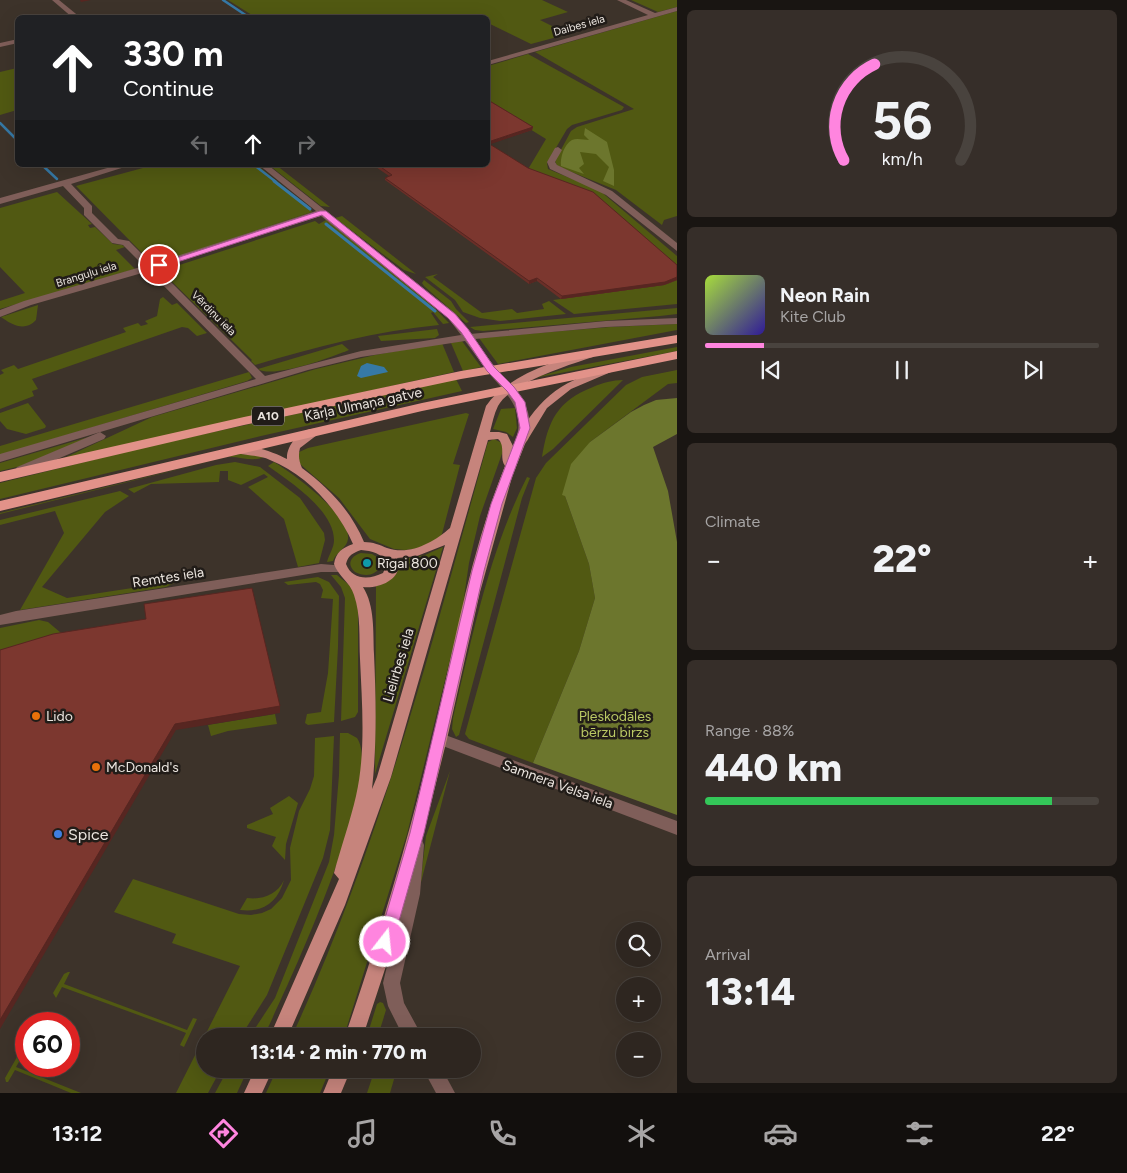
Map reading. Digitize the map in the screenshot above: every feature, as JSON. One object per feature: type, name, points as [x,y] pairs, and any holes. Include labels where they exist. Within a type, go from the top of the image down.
[{"type":"highway","name":"Kārļa Ulmaņa gatve","points":[[3,477],[253,419],[490,369],[593,354],[677,339]]},
{"type":"highway","name":"Kārļa Ulmaņa gatve","points":[[0,506],[315,431],[495,397],[511,389],[677,355]]},
{"type":"main road","points":[[511,389],[538,372],[593,354]]},
{"type":"main road","points":[[357,1028],[380,961],[417,833],[474,587],[508,471],[522,440],[543,406],[574,383],[635,363]]},
{"type":"main road","name":"Lielirbes iela","points":[[283,1028],[337,905],[384,778],[495,397]]},
{"type":"main road","points":[[298,471],[292,456],[294,448],[302,438],[315,431]]},
{"type":"main road","points":[[484,437],[499,435],[508,440],[508,471]]},
{"type":"main road","points":[[227,452],[251,449],[260,451],[298,471],[334,501],[356,532],[360,546]]},
{"type":"main road","points":[[337,905],[343,868],[364,795],[368,759],[365,612],[360,593],[339,565],[341,556],[349,549],[360,546],[372,546],[388,553],[415,554],[444,542],[458,529]]},
{"type":"main road","points":[[346,575],[370,582],[387,575],[392,567],[388,553]]},
{"type":"main road","points":[[253,1093],[260,1078]]},
{"type":"main road","points":[[332,1093],[338,1078]]},
{"type":"street","points":[[55,0],[74,15]]},
{"type":"street","points":[[620,0],[654,16]]},
{"type":"street","name":"Daibes iela","points":[[490,62],[677,9]]},
{"type":"street","points":[[0,45],[15,42]]},
{"type":"street","points":[[558,150],[551,162],[553,166],[609,193],[677,248]]},
{"type":"street","points":[[0,202],[120,167]]},
{"type":"street","points":[[266,167],[437,302],[452,316],[490,369],[511,389],[518,400],[523,413],[525,428],[522,440]]},
{"type":"street","name":"Vērdiņu iela","points":[[65,183],[89,208],[87,213],[115,241],[126,244],[263,380]]},
{"type":"street","name":"Branguļu iela","points":[[0,314],[28,302],[42,300],[110,278],[150,268],[323,212]]},
{"type":"street","points":[[0,458],[263,380],[361,354],[468,337],[677,317]]},
{"type":"street","points":[[636,322],[677,321]]},
{"type":"street","points":[[490,369],[495,397]]},
{"type":"street","points":[[3,477],[59,455],[145,416]]},
{"type":"street","name":"Remtes iela","points":[[0,620],[24,614],[321,568],[346,575]]},
{"type":"street","name":"Samnera Velsa iela","points":[[440,739],[677,828]]},
{"type":"street","points":[[409,1028],[393,1000],[390,987],[412,896],[416,870],[417,833]]},
{"type":"street","points":[[437,1078],[446,1093]]},
{"type":"green space","points":[[228,0],[542,0],[568,12],[540,20],[564,32],[572,33],[531,44],[490,24],[490,15],[252,15]]},
{"type":"green space","points":[[631,0],[677,0],[677,7],[658,12]]},
{"type":"green space","points":[[677,11],[677,216],[664,220],[662,225],[616,190],[557,166],[555,161],[571,131],[577,127],[634,109],[535,52]]},
{"type":"green space","points":[[528,54],[624,107],[622,110],[572,125],[567,129],[547,163],[548,169],[599,190],[677,256],[677,268],[527,171],[546,139],[490,104],[490,65]]},
{"type":"green space","points":[[15,68],[15,111],[0,115],[0,72]]},
{"type":"green space","points":[[585,128],[607,142],[614,170],[614,186],[603,181],[609,167],[596,154],[580,152],[584,164],[579,168],[584,174],[561,166],[563,152],[569,142],[576,139],[589,140],[584,135]]},
{"type":"green space","points":[[147,167],[259,167],[310,208],[312,212],[157,263],[152,263],[76,186]]},
{"type":"green space","points":[[272,167],[279,167],[330,207],[321,206]]},
{"type":"green space","points":[[57,192],[92,224],[88,225],[90,228],[95,227],[113,244],[125,247],[116,250],[135,269],[0,309],[0,301],[25,293],[0,267],[0,208]]},
{"type":"green space","points":[[342,216],[416,274],[404,270],[335,218]]},
{"type":"green space","points":[[326,220],[424,297],[449,323],[443,324],[433,312],[431,313],[439,325],[392,331],[346,341],[255,365],[161,271],[315,221],[319,224]]},
{"type":"green space","points":[[438,274],[433,277],[482,313],[512,309],[517,313],[544,309],[542,304],[549,301],[566,314],[500,321],[480,318],[463,312],[455,300],[425,277]]},
{"type":"green space","points":[[424,280],[451,301],[469,322],[466,323],[424,286],[422,283]]},
{"type":"green space","points":[[677,280],[677,304],[574,314],[553,300],[664,285]]},
{"type":"green space","points":[[163,297],[172,305],[177,303],[207,333],[197,336],[188,328],[182,327],[32,379],[38,389],[32,391],[34,396],[0,409],[0,375],[4,373],[1,370],[14,365],[18,369],[126,332],[123,328],[138,323],[141,326],[148,324],[145,321],[157,316],[160,299]]},
{"type":"green space","points":[[38,305],[36,320],[27,326],[14,325],[1,317]]},
{"type":"green space","points":[[677,308],[677,314],[660,316],[483,331],[470,327]]},
{"type":"green space","points":[[677,324],[677,330],[498,364],[479,338],[610,327]]},
{"type":"green space","points":[[437,329],[439,335],[435,338],[381,341],[378,336]]},
{"type":"green space","points":[[462,341],[481,367],[463,371],[451,343]]},
{"type":"green space","points":[[442,343],[454,372],[62,459],[152,417],[316,369],[375,355]]},
{"type":"green space","points":[[342,344],[349,350],[303,366],[276,371],[258,369]]},
{"type":"green space","points":[[677,347],[677,351],[534,378],[571,367]]},
{"type":"green space","points":[[677,370],[677,383],[668,384],[590,442],[565,496],[589,564],[595,598],[579,651],[533,763],[469,739],[465,734],[536,478],[546,463],[626,385],[642,377]]},
{"type":"green space","points":[[249,372],[252,378],[247,381],[0,455],[0,446]]},
{"type":"green space","points":[[456,379],[462,391],[261,436],[0,499],[0,483],[145,447]]},
{"type":"green space","points":[[623,380],[553,449],[542,457],[551,423],[563,406],[571,399],[593,387]]},
{"type":"green space","name":"Pleskodāles bērzu birzs","points":[[677,398],[677,434],[653,447],[668,491],[677,542],[677,815],[533,763],[579,651],[595,598],[589,564],[565,496],[562,495],[571,464],[590,442],[631,412],[656,400]]},
{"type":"green space","points":[[28,403],[46,426],[45,428],[26,434],[7,429],[0,421],[0,413]]},
{"type":"green space","points":[[515,408],[517,428],[513,437],[506,432],[493,429],[501,409]]},
{"type":"green space","points":[[466,413],[469,414],[453,464],[460,465],[442,534],[438,540],[422,548],[394,549],[370,539],[339,498],[300,464],[297,453],[308,448]]},
{"type":"green space","points":[[92,436],[21,466],[0,471],[0,463]]},
{"type":"green space","points":[[494,439],[502,443],[504,448],[480,516],[469,563],[462,611],[407,834],[346,1028],[295,1028],[352,891],[378,818],[425,668],[488,442]]},
{"type":"green space","points":[[240,454],[265,456],[257,459],[228,457],[0,514],[0,513]]},
{"type":"green space","points":[[235,462],[260,467],[300,498],[324,533],[325,540],[319,563],[298,567],[284,519],[248,487],[268,477],[264,474],[241,485],[228,480],[228,471],[220,471],[219,482],[151,484],[134,493],[128,489],[216,465]]},
{"type":"green space","points":[[274,462],[294,475],[319,496],[340,518],[346,529],[348,539],[346,545],[333,561],[327,562],[334,540],[327,518],[309,497],[268,466]]},
{"type":"green space","points":[[527,477],[530,478],[522,498],[459,735],[456,737],[452,729],[453,718],[483,595],[502,535]]},
{"type":"green space","points":[[120,491],[129,496],[105,512],[42,587],[67,598],[165,583],[165,574],[173,577],[174,583],[166,587],[20,610],[64,533],[55,511],[0,525],[0,520]]},
{"type":"green space","points":[[443,547],[375,774],[376,586],[386,582],[396,574],[400,560],[425,555]]},
{"type":"green space","points":[[361,553],[372,554],[380,559],[381,566],[376,572],[370,575],[362,575],[352,569],[350,563],[352,558]]},
{"type":"green space","points":[[331,575],[337,575],[354,589],[358,599],[358,712],[355,717],[341,721],[345,598],[341,587]]},
{"type":"green space","points":[[318,577],[329,582],[339,596],[334,722],[308,725],[305,723],[307,714],[321,712],[328,673],[333,599],[321,598],[323,590],[320,584],[316,582],[288,585],[284,582]]},
{"type":"green space","points":[[39,620],[48,622],[67,638],[0,658],[0,628]]},
{"type":"green space","points":[[275,714],[277,724],[228,731],[211,736],[208,725]]},
{"type":"green space","points":[[340,733],[348,733],[357,738],[362,760],[357,795],[346,838],[292,976],[268,1028],[255,1028],[275,998],[329,862],[334,835]]},
{"type":"green space","points":[[334,736],[330,830],[323,858],[267,995],[246,1028],[209,1028],[240,966],[172,943],[176,934],[114,912],[133,879],[239,914],[251,915],[271,909],[282,898],[291,880],[290,848],[299,811],[314,776],[315,738]]},
{"type":"green space","points":[[450,771],[420,886],[426,836]]},
{"type":"green space","points":[[289,796],[298,803],[286,844],[285,860],[272,846],[276,837],[247,828],[247,825],[273,814],[270,808]]},
{"type":"green space","points":[[284,880],[274,900],[256,910],[240,910],[247,898],[258,898],[273,893]]},
{"type":"green space","points":[[70,972],[64,984],[187,1030],[193,1018],[197,1019],[184,1047],[180,1045],[186,1033],[171,1027],[62,987],[56,998],[53,993],[64,974]]},
{"type":"green space","points":[[383,1003],[386,1010],[380,1028],[370,1028],[377,1004]]},
{"type":"green space","points":[[196,1053],[196,1078],[216,1078],[208,1093],[176,1093]]},
{"type":"green space","points":[[15,1060],[15,1070],[8,1082],[6,1082],[5,1078]]},
{"type":"green space","points":[[32,1077],[41,1077],[81,1093],[71,1093]]},
{"type":"green space","points":[[223,1078],[244,1078],[237,1093],[215,1093]]},
{"type":"green space","points":[[273,1078],[326,1078],[320,1093],[266,1093]]},
{"type":"green space","points":[[372,1078],[394,1078],[390,1093],[367,1093]]},
{"type":"water","points":[[367,363],[384,367],[388,372],[361,378],[357,376],[361,366]]},
{"type":"building","points":[[490,101],[533,127],[490,141]]},
{"type":"building","points":[[490,144],[528,168],[593,192],[677,265],[677,277],[665,282],[562,296],[537,278],[529,281],[385,178],[392,175],[381,167],[490,167]]},
{"type":"building","name":"Spice","points":[[252,588],[280,706],[175,724],[0,1020],[0,650],[53,634],[146,619],[144,604]]},
{"type":"waterway","points":[[223,0],[246,15]]},
{"type":"waterway","points":[[0,123],[15,138]]},
{"type":"waterway","points":[[44,167],[57,179]]},
{"type":"waterway","points":[[257,167],[276,182]]},
{"type":"waterway","points":[[274,181],[310,209]]},
{"type":"waterway","points":[[326,224],[435,311]]},
{"type":"place","name":"Rīgai 800","points":[[367,563]]},
{"type":"place","name":"Lido","points":[[36,716]]},
{"type":"place","name":"McDonald's","points":[[96,767]]},
{"type":"place","name":"Spice","points":[[58,834]]},
{"type":"route","points":[[159,265],[323,212],[452,316],[464,330],[490,369],[511,389],[520,402],[525,428],[522,440],[508,471],[478,571],[417,833],[385,942]]}]
